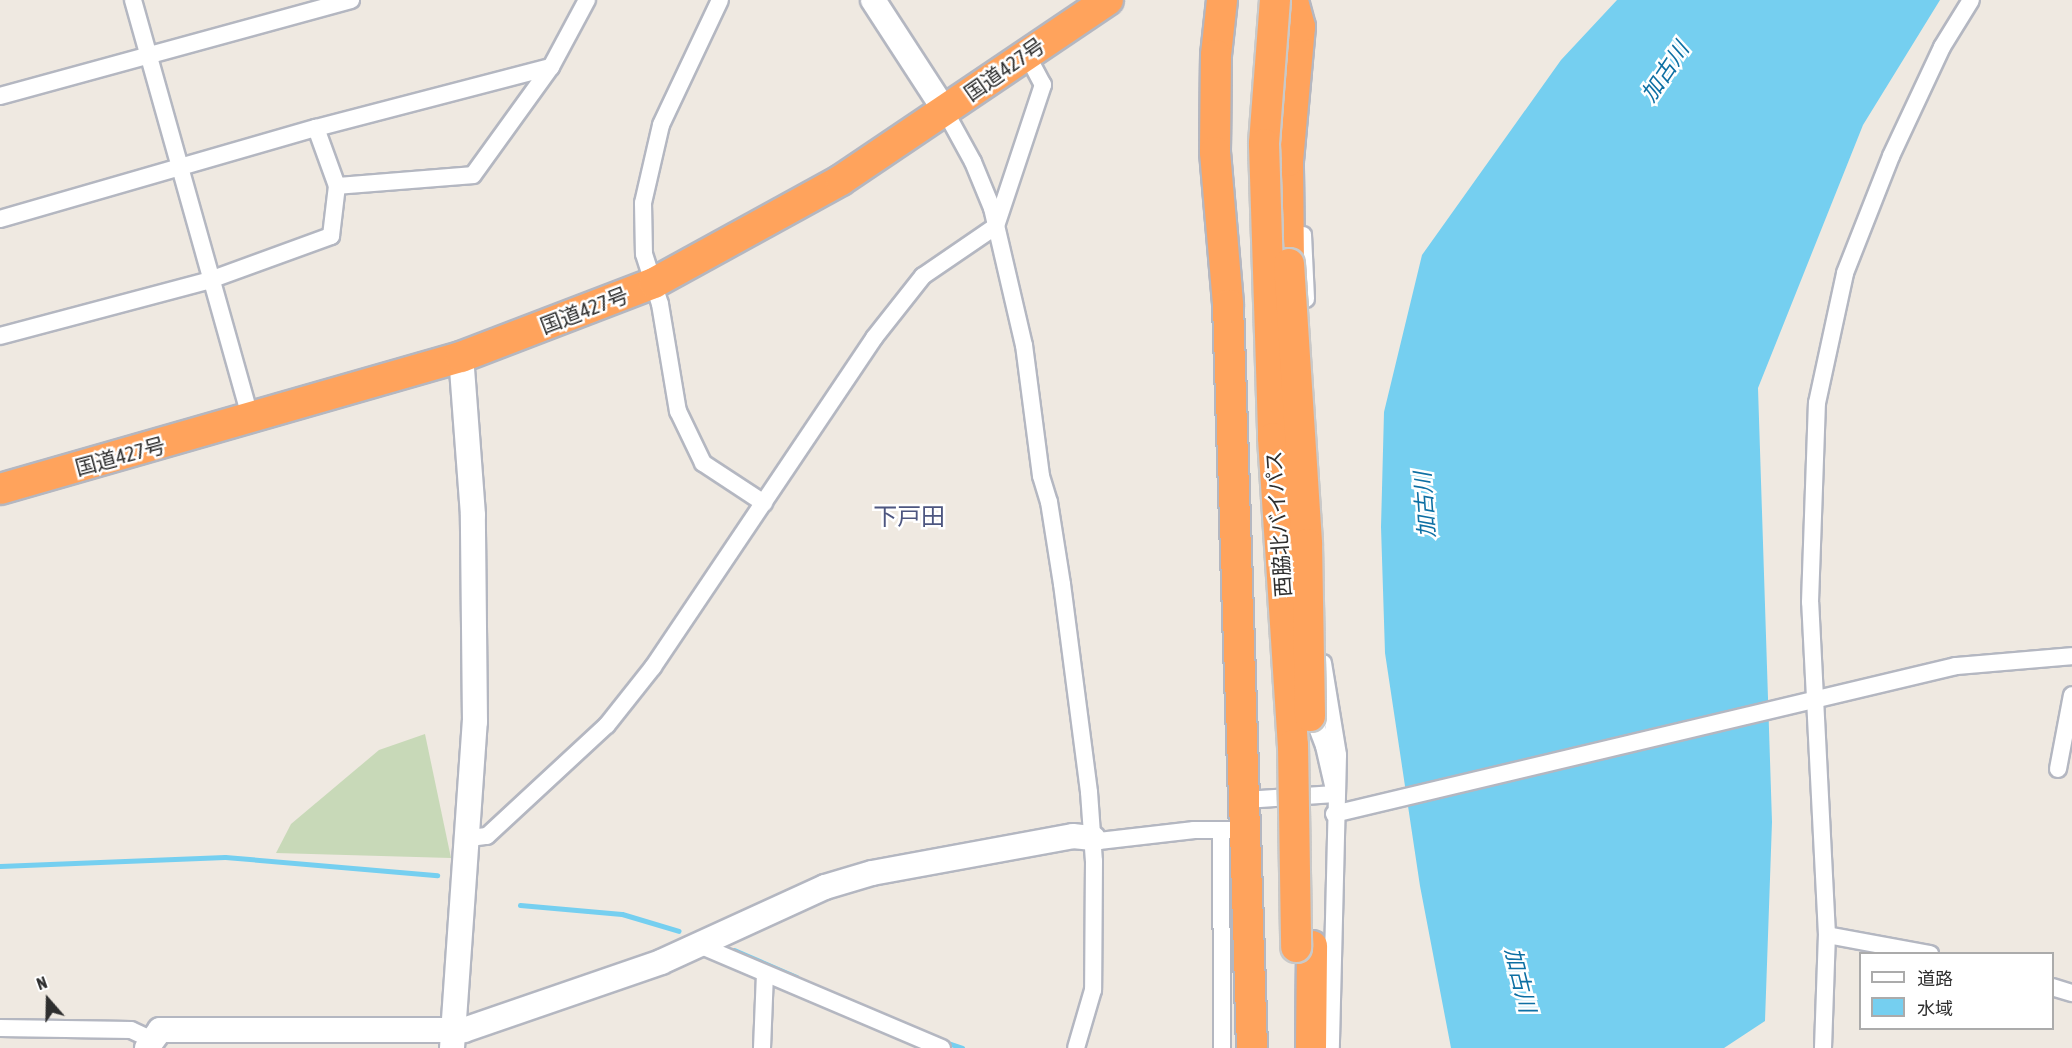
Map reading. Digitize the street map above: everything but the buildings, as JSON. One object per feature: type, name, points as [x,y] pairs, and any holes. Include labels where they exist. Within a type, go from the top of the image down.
[{"type":"highway","name":"国道427号","points":[[0,489],[251,420],[461,357],[654,283],[831,186],[1108,0]]},
{"type":"highway","points":[[1222,0],[1216,55],[1215,152],[1228,305],[1245,800],[1233,830],[1252,1048]]},
{"type":"highway","name":"西脇北バイパス","points":[[1275,0],[1264,144],[1273,438],[1304,946],[1297,1048]]},
{"type":"highway","points":[[1293,0],[1300,27],[1291,114],[1289,264],[1307,544],[1304,946],[1311,1048]]},
{"type":"street","points":[[133,0],[251,420]]},
{"type":"street","points":[[0,96],[351,0]]},
{"type":"street","points":[[337,186],[473,175],[552,67],[587,0]]},
{"type":"street","points":[[720,0],[661,125],[650,161],[643,203],[644,254],[654,283],[678,411],[703,463],[764,503]]},
{"type":"street","points":[[873,0],[945,111],[973,162],[996,226],[1024,345],[1041,476],[1055,532],[1093,838],[1093,990],[1076,1048]]},
{"type":"street","points":[[1823,1048],[1827,935],[1810,602],[1817,403],[1828,339],[1845,273],[1891,156],[1942,47],[1971,0]]},
{"type":"street","points":[[470,838],[487,836],[607,725],[653,667],[764,503],[834,394],[922,276],[996,226],[1043,85],[1026,53]]},
{"type":"street","points":[[0,219],[316,128],[552,67]]},
{"type":"street","points":[[1291,114],[1272,199],[1272,281],[1302,684],[1324,746],[1335,794]]},
{"type":"street","points":[[0,336],[210,280],[331,236],[337,186],[316,128]]},
{"type":"street","points":[[1302,214],[1325,691],[1338,755],[1334,814],[1331,1048]]},
{"type":"street","points":[[452,1040],[470,838],[476,722],[474,583],[468,434],[461,357]]},
{"type":"street","points":[[1334,814],[1814,697],[1956,666],[2072,656]]},
{"type":"street","points":[[2058,769],[2072,695]]},
{"type":"street","points":[[1245,800],[1335,794]]},
{"type":"street","points":[[0,1028],[131,1030],[149,1044],[160,1030],[452,1040],[699,945],[825,887],[872,873],[1073,836],[1093,838],[1099,842],[1194,830],[1233,830],[1222,1048]]},
{"type":"street","points":[[1827,935],[1919,952]]},
{"type":"street","points":[[699,945],[942,1048]]},
{"type":"street","points":[[762,1048],[765,974]]},
{"type":"street","points":[[2054,988],[2072,993]]},
{"type":"green space","points":[[425,734],[451,858],[276,853],[291,824],[379,750]]},
{"type":"water","name":"加古川","points":[[1617,0],[1940,0],[1863,125],[1758,388],[1772,822],[1765,1021],[1724,1048],[1451,1048],[1420,886],[1385,653],[1381,527],[1384,412],[1422,255],[1561,60]]},
{"type":"waterway","points":[[0,866],[225,857],[437,875]]},
{"type":"waterway","points":[[520,905],[622,914],[679,931]]},
{"type":"waterway","points":[[734,950],[796,977]]},
{"type":"waterway","points":[[945,1042],[962,1048]]},
{"type":"district","name":"下戸田","points":[[909,517]]}]
